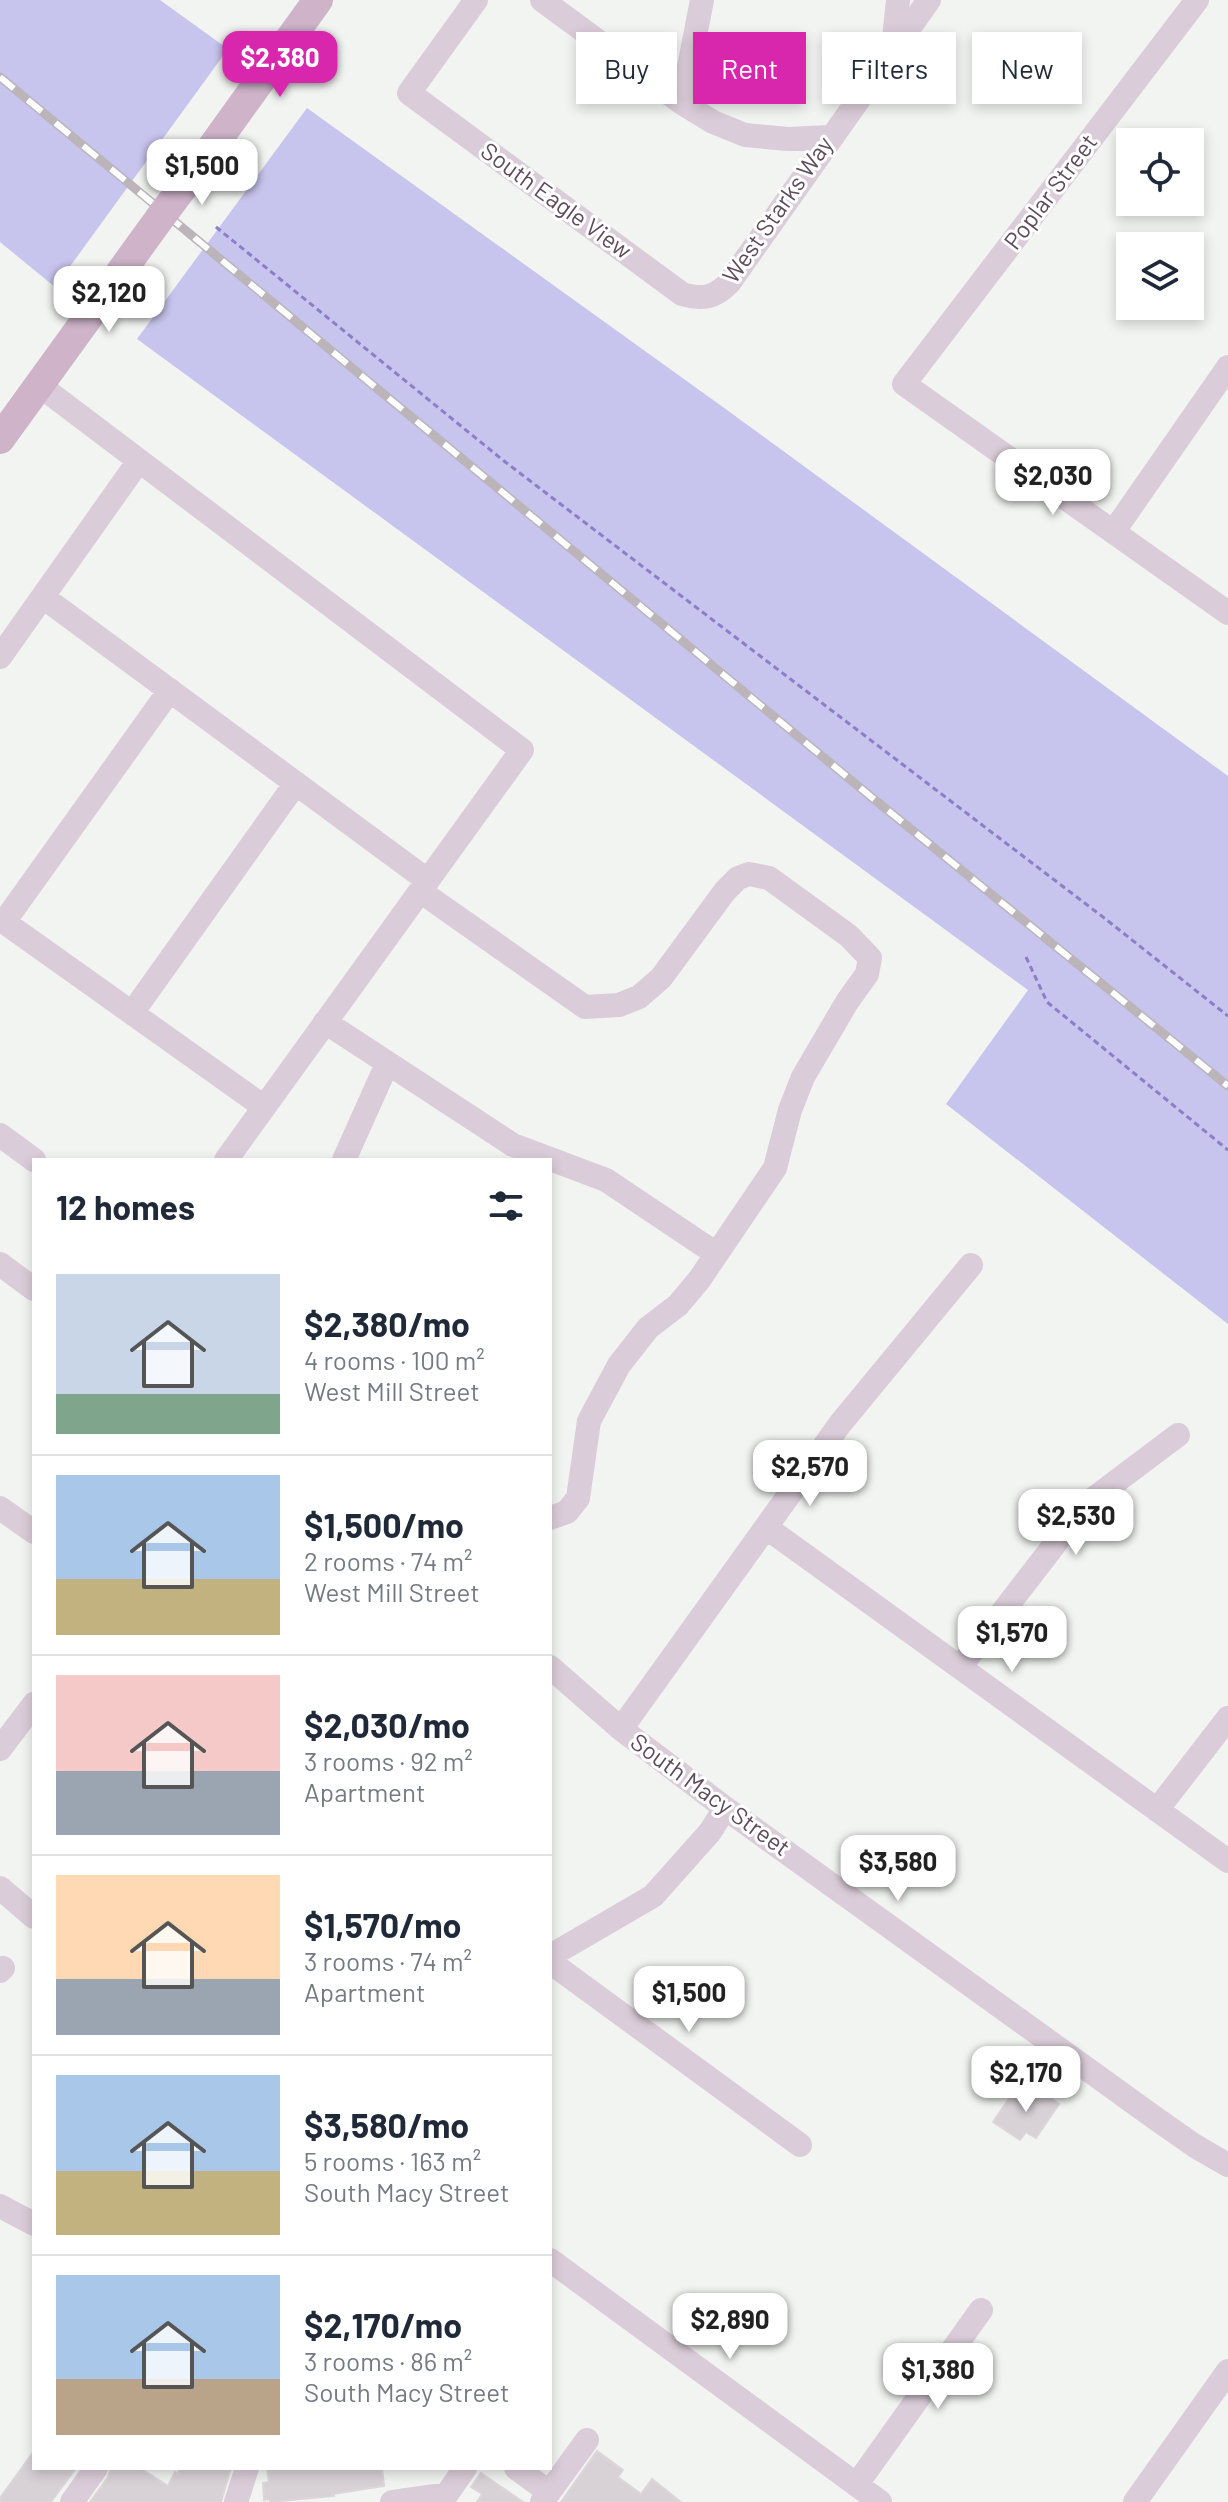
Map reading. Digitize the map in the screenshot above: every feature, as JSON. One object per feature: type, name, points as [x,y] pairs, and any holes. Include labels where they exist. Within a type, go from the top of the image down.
[{"type":"main road","points":[[0,439],[318,0]]},
{"type":"street","name":"South Eagle View","points":[[476,0],[409,93],[682,294],[708,298]]},
{"type":"street","points":[[542,0],[682,103],[713,122],[745,135],[788,139],[829,137]]},
{"type":"street","points":[[682,103],[702,0]]},
{"type":"street","points":[[894,32],[898,0]]},
{"type":"street","name":"West Starks Way","points":[[906,32],[929,0]]},
{"type":"street","name":"Poplar Street","points":[[1114,531],[904,384],[1197,0]]},
{"type":"street","name":"West Starks Way","points":[[708,298],[729,283],[853,104]]},
{"type":"street","points":[[1228,367],[1114,531],[1228,613]]},
{"type":"street","points":[[39,385],[522,750],[227,1158]]},
{"type":"street","points":[[0,657],[138,462]]},
{"type":"street","points":[[43,597],[296,783],[424,886],[585,1007],[619,1005],[639,997],[661,978],[725,891],[738,878],[749,874],[769,878],[849,936],[870,958],[867,974],[803,1077],[790,1110],[775,1168],[699,1280],[678,1305],[648,1328],[619,1365],[589,1421],[578,1498],[567,1512],[552,1517]]},
{"type":"street","points":[[170,690],[2,921],[264,1107]]},
{"type":"street","points":[[132,1013],[296,783]]},
{"type":"street","points":[[325,1022],[511,1153]]},
{"type":"street","points":[[345,1158],[387,1064]]},
{"type":"street","points":[[0,1135],[32,1159]]},
{"type":"street","points":[[552,1165],[606,1180],[715,1253]]},
{"type":"street","points":[[0,1264],[32,1288]]},
{"type":"street","points":[[621,1729],[840,1424],[971,1265]]},
{"type":"street","points":[[961,1666],[1085,1505],[1178,1435]]},
{"type":"street","points":[[0,1508],[32,1531]]},
{"type":"street","points":[[767,1528],[1228,1861]]},
{"type":"street","name":"South Macy Street","points":[[552,1669],[621,1729],[725,1808],[1155,2118],[1228,2165]]},
{"type":"street","points":[[0,1749],[32,1707]]},
{"type":"street","points":[[1157,1810],[1228,1718]]},
{"type":"street","points":[[552,1955],[653,1896],[710,1832],[725,1808]]},
{"type":"street","points":[[0,1888],[32,1915]]},
{"type":"street","points":[[552,1963],[800,2145]]},
{"type":"street","points":[[0,2206],[32,2223]]},
{"type":"street","points":[[552,2261],[880,2502]]},
{"type":"street","points":[[857,2484],[981,2310]]},
{"type":"street","points":[[1135,2502],[1228,2371]]},
{"type":"street","points":[[518,2470],[546,2497],[587,2440]]},
{"type":"street","points":[[72,2502],[95,2470]]},
{"type":"street","points":[[236,2502],[246,2470]]},
{"type":"street","points":[[392,2502],[447,2494],[464,2470]]},
{"type":"path","points":[[216,227],[504,461],[1091,907],[1228,1016]]},
{"type":"path","points":[[1026,957],[1047,1002],[1228,1150]]},
{"type":"shaded area","points":[[0,0],[160,0],[228,49],[55,287],[0,242]]},
{"type":"shaded area","points":[[307,108],[1228,776],[1228,1324],[946,1104],[1028,990],[137,339]]},
{"type":"building","points":[[1017,2087],[1035,2099],[1041,2091],[1059,2104],[1036,2138],[1026,2132],[1020,2140],[993,2122]]},
{"type":"building","points":[[597,2451],[623,2470],[618,2477],[641,2494],[652,2479],[681,2502],[561,2502]]},
{"type":"building","points":[[32,2454],[32,2470],[75,2470],[51,2502],[0,2502]]},
{"type":"building","points":[[110,2470],[143,2470],[168,2486],[179,2470],[230,2470],[221,2502],[90,2502]]},
{"type":"building","points":[[267,2470],[382,2470],[384,2486],[334,2496],[270,2502],[270,2499],[264,2500],[263,2483],[269,2482]]},
{"type":"building","points":[[481,2473],[523,2502],[477,2502],[482,2494],[471,2487]]},
{"type":"railway","points":[[0,77],[875,800],[1228,1086]]}]
